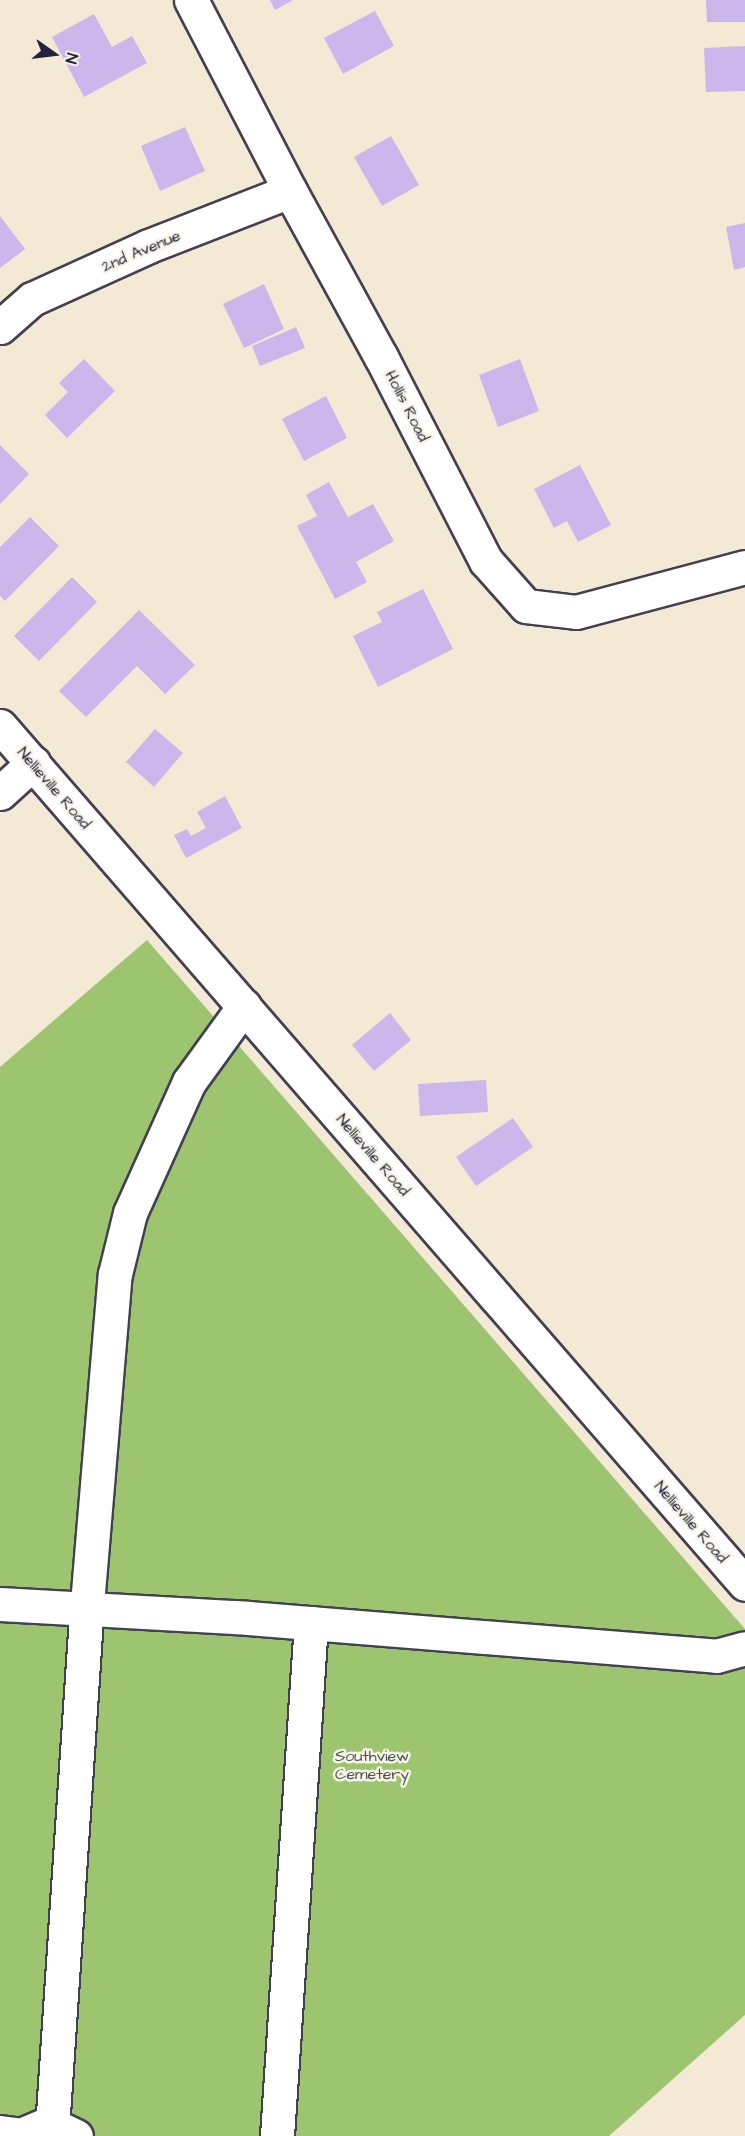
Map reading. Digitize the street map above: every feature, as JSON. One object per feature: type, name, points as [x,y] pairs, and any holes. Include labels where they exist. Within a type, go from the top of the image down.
[{"type":"street","name":"Hollis Road","points":[[191,0],[290,191],[381,357],[486,561],[526,606],[576,612],[745,567]]},
{"type":"street","name":"2nd Avenue","points":[[0,327],[32,299],[149,246],[290,191]]},
{"type":"street","name":"Nellieville Road","points":[[0,726],[745,1584]]},
{"type":"street","points":[[0,793],[33,763]]},
{"type":"street","points":[[0,2132],[21,2135],[63,2130],[53,2114],[87,1609],[115,1274],[130,1213],[189,1082],[244,1006]]},
{"type":"street","points":[[0,1604],[311,1623],[716,1656],[745,1648]]},
{"type":"street","points":[[277,2136],[311,1623]]},
{"type":"green space","name":"Southview Cemetery","points":[[147,940],[745,1629],[745,2015],[609,2136],[0,2136],[0,1067]]},
{"type":"building","points":[[270,0],[293,0],[275,10]]},
{"type":"building","points":[[706,0],[745,0],[745,22],[707,22]]},
{"type":"building","points":[[375,11],[394,46],[343,74],[324,38]]},
{"type":"building","points":[[94,14],[112,47],[132,36],[147,63],[84,97],[52,37]]},
{"type":"building","points":[[745,46],[745,91],[706,92],[704,48]]},
{"type":"building","points":[[185,127],[205,171],[160,191],[141,146]]},
{"type":"building","points":[[391,136],[419,185],[382,206],[354,157]]},
{"type":"building","points":[[0,216],[25,249],[0,268]]},
{"type":"building","points":[[745,223],[745,267],[734,270],[726,227]]},
{"type":"building","points":[[264,284],[284,329],[244,348],[223,304]]},
{"type":"building","points":[[296,327],[305,348],[260,366],[252,346]]},
{"type":"building","points":[[84,359],[115,391],[67,438],[45,415],[68,392],[59,383]]},
{"type":"building","points":[[520,359],[539,411],[498,427],[479,375]]},
{"type":"building","points":[[326,396],[347,438],[304,461],[282,419]]},
{"type":"building","points":[[0,445],[29,474],[0,504]]},
{"type":"building","points":[[580,465],[611,525],[578,542],[567,521],[554,528],[534,489]]},
{"type":"building","points":[[329,482],[348,517],[373,504],[394,541],[356,562],[367,582],[335,599],[297,526],[317,516],[306,495]]},
{"type":"building","points":[[30,517],[59,546],[5,601],[0,596],[0,547]]},
{"type":"building","points":[[72,577],[97,602],[39,661],[14,636]]},
{"type":"building","points":[[423,589],[453,649],[378,687],[353,636],[382,622],[377,612]]},
{"type":"building","points":[[139,610],[195,665],[165,694],[137,666],[86,717],[59,691]]},
{"type":"building","points":[[155,729],[183,753],[154,787],[126,762]]},
{"type":"building","points":[[225,796],[242,828],[186,858],[174,835],[187,829],[191,836],[206,828],[197,812]]},
{"type":"building","points":[[390,1013],[411,1040],[374,1071],[352,1045]]},
{"type":"building","points":[[486,1080],[488,1112],[420,1116],[418,1084]]},
{"type":"building","points":[[513,1118],[533,1147],[476,1186],[456,1157]]}]
